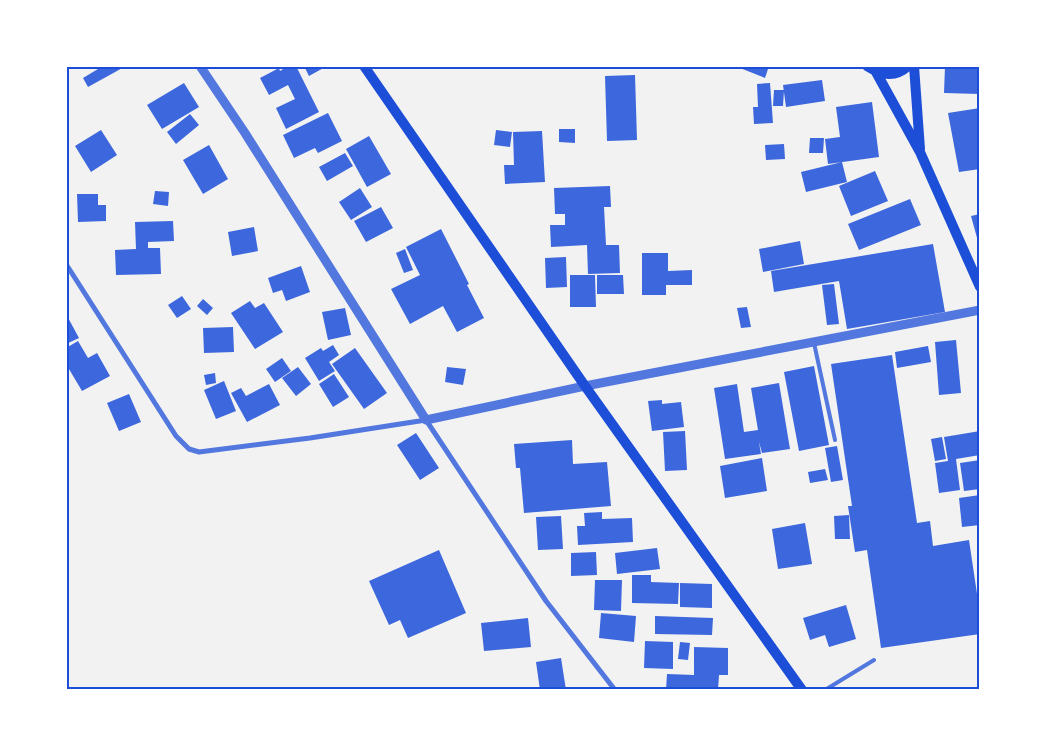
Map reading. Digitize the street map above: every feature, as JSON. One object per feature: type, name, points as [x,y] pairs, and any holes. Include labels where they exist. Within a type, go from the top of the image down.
[{"type":"main road","points":[[364,66],[586,386],[802,690]]},
{"type":"main road","points":[[871,69],[886,75],[897,73],[908,66]]},
{"type":"main road","points":[[914,66],[920,152]]},
{"type":"main road","points":[[871,69],[920,152],[980,287]]},
{"type":"street","points":[[200,66],[426,420],[546,601],[614,690]]},
{"type":"street","points":[[66,264],[176,436],[189,449],[198,452],[310,438],[426,420],[586,386],[980,310]]},
{"type":"lane","points":[[814,343],[834,440]]},
{"type":"lane","points":[[825,690],[874,660]]},
{"type":"building","points":[[97,66],[126,66],[88,87],[83,78],[98,69]]},
{"type":"building","points":[[288,66],[296,66],[319,112],[286,129],[276,108],[295,99],[288,85],[269,95],[260,78],[279,68],[280,71]]},
{"type":"building","points":[[304,66],[327,66],[309,76]]},
{"type":"building","points":[[735,66],[769,66],[765,78]]},
{"type":"building","points":[[945,66],[980,66],[980,94],[944,93]]},
{"type":"building","points":[[635,75],[637,140],[607,141],[605,76]]},
{"type":"building","points":[[822,80],[825,101],[786,107],[783,85]]},
{"type":"building","points":[[184,83],[199,107],[162,129],[147,105]]},
{"type":"building","points":[[770,83],[773,123],[754,124],[753,107],[758,107],[757,84]]},
{"type":"building","points":[[774,90],[784,90],[783,106],[773,106]]},
{"type":"building","points":[[872,102],[879,157],[828,164],[825,139],[840,137],[836,107]]},
{"type":"building","points":[[980,108],[980,169],[959,172],[948,113]]},
{"type":"building","points":[[328,113],[342,141],[318,153],[315,148],[294,158],[283,135]]},
{"type":"building","points":[[190,114],[199,125],[176,144],[167,132]]},
{"type":"building","points":[[559,129],[575,129],[575,143],[559,142]]},
{"type":"building","points":[[101,130],[117,155],[91,172],[75,146]]},
{"type":"building","points":[[496,130],[512,132],[510,147],[494,145]]},
{"type":"building","points":[[542,131],[545,182],[505,184],[504,165],[514,165],[513,132]]},
{"type":"building","points":[[369,136],[391,174],[367,187],[346,149]]},
{"type":"building","points":[[810,138],[824,138],[823,153],[809,153]]},
{"type":"building","points":[[784,144],[785,159],[766,160],[765,145]]},
{"type":"building","points":[[209,145],[228,179],[203,194],[183,160]]},
{"type":"building","points":[[345,153],[353,166],[327,181],[319,167]]},
{"type":"building","points":[[842,162],[847,182],[806,192],[801,172]]},
{"type":"building","points":[[875,171],[888,201],[851,216],[839,186]]},
{"type":"building","points":[[610,186],[611,207],[604,207],[606,245],[619,245],[620,273],[588,274],[587,245],[551,247],[550,225],[565,225],[565,214],[555,214],[554,188]]},
{"type":"building","points":[[360,188],[372,207],[351,220],[339,202]]},
{"type":"building","points":[[155,191],[169,192],[168,206],[153,204]]},
{"type":"building","points":[[77,194],[98,194],[98,205],[106,205],[106,221],[78,222]]},
{"type":"building","points":[[910,199],[921,225],[859,250],[848,224]]},
{"type":"building","points":[[381,207],[393,228],[366,242],[354,221]]},
{"type":"building","points":[[980,214],[980,245],[979,245],[971,216]]},
{"type":"building","points":[[173,221],[174,241],[148,242],[148,248],[160,248],[161,274],[116,275],[115,250],[136,249],[135,222]]},
{"type":"building","points":[[254,227],[258,251],[232,256],[228,232]]},
{"type":"building","points":[[441,229],[484,318],[457,332],[443,306],[410,324],[391,289],[420,275],[406,247]]},
{"type":"building","points":[[800,241],[804,264],[763,272],[759,249]]},
{"type":"building","points":[[933,244],[945,312],[847,329],[839,281],[774,292],[771,271]]},
{"type":"building","points":[[405,249],[413,270],[404,273],[396,253]]},
{"type":"building","points":[[642,253],[668,253],[668,271],[692,270],[692,285],[666,285],[666,295],[642,295]]},
{"type":"building","points":[[566,257],[567,287],[546,288],[545,258]]},
{"type":"building","points":[[301,266],[310,292],[286,301],[282,290],[273,293],[268,278]]},
{"type":"building","points":[[570,275],[595,275],[596,307],[570,307]]},
{"type":"building","points":[[597,275],[623,275],[624,294],[597,294]]},
{"type":"building","points":[[834,284],[839,324],[827,325],[822,285]]},
{"type":"building","points":[[182,296],[191,309],[177,318],[168,305]]},
{"type":"building","points":[[203,299],[213,308],[207,315],[197,306]]},
{"type":"building","points":[[250,301],[255,308],[264,303],[283,332],[255,349],[231,313]]},
{"type":"building","points":[[747,307],[751,327],[741,328],[737,308]]},
{"type":"building","points":[[345,308],[351,335],[328,340],[322,312]]},
{"type":"building","points":[[66,314],[79,338],[66,344]]},
{"type":"building","points":[[233,327],[234,352],[204,353],[203,328]]},
{"type":"building","points":[[956,340],[961,393],[939,395],[935,342]]},
{"type":"building","points":[[78,341],[88,358],[97,353],[110,376],[82,391],[66,364],[66,348]]},
{"type":"building","points":[[333,345],[339,355],[329,362],[335,371],[319,381],[305,358],[321,348],[323,351]]},
{"type":"building","points":[[928,346],[931,362],[897,368],[895,352]]},
{"type":"building","points":[[355,348],[387,393],[364,409],[332,364]]},
{"type":"building","points":[[892,355],[917,523],[930,521],[933,546],[969,540],[980,614],[980,634],[881,648],[867,550],[855,552],[848,506],[852,506],[831,364]]},
{"type":"building","points":[[282,358],[291,371],[275,382],[266,369]]},
{"type":"building","points":[[814,366],[829,445],[799,451],[784,372]]},
{"type":"building","points":[[298,367],[311,384],[296,396],[282,378]]},
{"type":"building","points":[[447,367],[466,369],[463,385],[445,382]]},
{"type":"building","points":[[215,373],[216,383],[206,385],[204,375]]},
{"type":"building","points":[[334,374],[349,397],[333,407],[319,384]]},
{"type":"building","points":[[224,381],[236,411],[216,419],[204,390]]},
{"type":"building","points":[[779,383],[790,449],[762,453],[759,442],[761,454],[725,459],[714,388],[737,384],[744,432],[758,430],[751,388]]},
{"type":"building","points":[[269,384],[280,405],[247,422],[231,393],[241,388],[246,396]]},
{"type":"building","points":[[129,394],[141,422],[119,431],[107,403]]},
{"type":"building","points":[[662,400],[662,404],[681,402],[684,427],[652,431],[648,401]]},
{"type":"building","points":[[685,431],[687,470],[665,471],[663,432]]},
{"type":"building","points":[[980,431],[980,455],[956,459],[960,490],[939,493],[935,463],[948,461],[944,437]]},
{"type":"building","points":[[416,433],[439,468],[420,480],[397,445]]},
{"type":"building","points":[[942,437],[946,459],[935,461],[931,439]]},
{"type":"building","points":[[572,440],[573,464],[607,462],[611,506],[524,513],[520,468],[516,468],[514,444]]},
{"type":"building","points":[[837,446],[843,480],[831,482],[825,448]]},
{"type":"building","points":[[762,458],[767,491],[725,498],[720,466]]},
{"type":"building","points":[[980,460],[980,489],[964,491],[960,463]]},
{"type":"building","points":[[825,469],[828,480],[810,483],[808,472]]},
{"type":"building","points":[[980,495],[980,525],[962,527],[959,498]]},
{"type":"building","points":[[602,512],[602,519],[632,518],[633,542],[578,545],[577,526],[585,526],[584,513]]},
{"type":"building","points":[[849,515],[850,539],[835,539],[834,516]]},
{"type":"building","points":[[561,516],[563,549],[538,550],[536,517]]},
{"type":"building","points":[[805,523],[812,564],[778,569],[772,529]]},
{"type":"building","points":[[657,548],[660,569],[617,574],[615,553]]},
{"type":"building","points":[[439,550],[466,613],[408,638],[400,620],[389,625],[369,581]]},
{"type":"building","points":[[596,552],[597,575],[571,576],[571,553]]},
{"type":"building","points":[[632,575],[651,575],[651,582],[679,583],[678,604],[632,603]]},
{"type":"building","points":[[595,580],[622,580],[621,611],[594,610]]},
{"type":"building","points":[[680,583],[712,584],[712,608],[680,607]]},
{"type":"building","points":[[846,605],[856,639],[829,647],[825,635],[810,640],[803,618]]},
{"type":"building","points":[[601,613],[636,616],[634,642],[599,638]]},
{"type":"building","points":[[655,616],[713,618],[712,635],[655,634]]},
{"type":"building","points":[[528,618],[531,647],[484,651],[481,623]]},
{"type":"building","points":[[645,641],[673,642],[673,669],[644,668]]},
{"type":"building","points":[[680,642],[690,643],[688,660],[678,659]]},
{"type":"building","points":[[694,647],[728,648],[728,675],[719,675],[718,690],[666,690],[667,674],[694,675]]},
{"type":"building","points":[[561,658],[566,690],[540,690],[536,662]]}]
